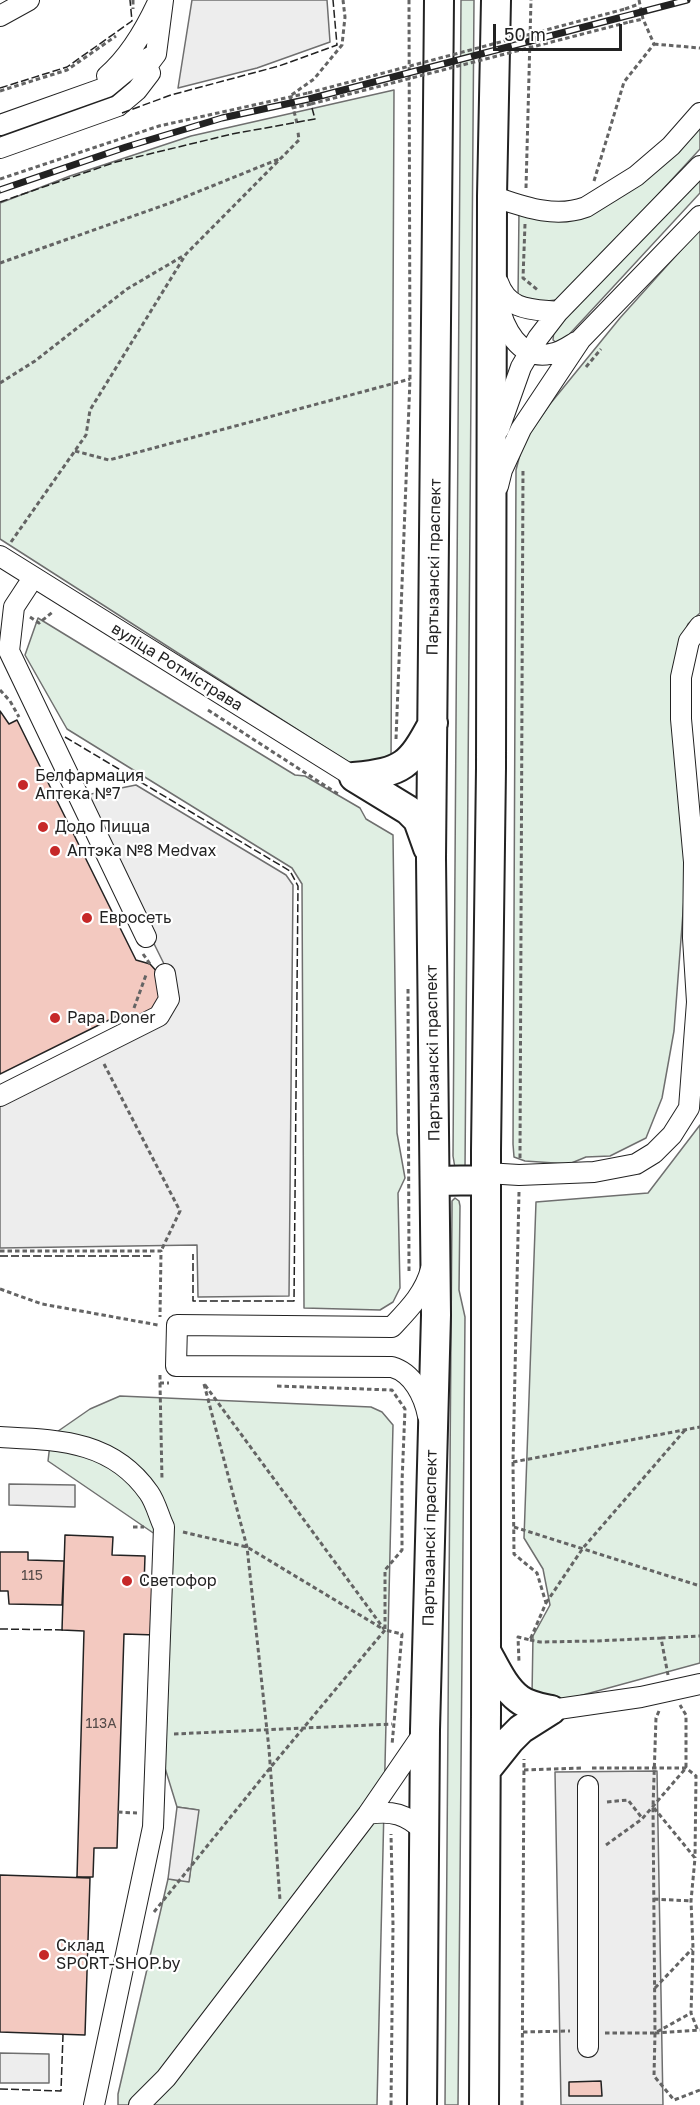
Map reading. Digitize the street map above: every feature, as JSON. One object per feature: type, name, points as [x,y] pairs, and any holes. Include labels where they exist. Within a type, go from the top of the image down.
[{"type":"highway","name":"Партызанскі праспект","points":[[422,2105],[425,1730],[436,1315],[431,858],[439,0]]},
{"type":"highway","points":[[484,2105],[486,1177],[492,518],[491,264],[496,0]]},
{"type":"highway","points":[[347,786],[396,770],[407,763],[420,747],[433,723]]},
{"type":"highway","points":[[347,786],[408,810],[418,820],[431,858]]},
{"type":"highway","points":[[435,1181],[486,1177]]},
{"type":"highway","points":[[486,1651],[497,1671],[519,1699],[552,1710]]},
{"type":"highway","points":[[486,1770],[521,1729],[552,1710]]},
{"type":"street","points":[[0,16],[29,0]]},
{"type":"street","points":[[0,148],[118,106],[137,90],[150,73],[147,66],[156,54],[161,0]]},
{"type":"street","points":[[83,97],[111,73],[148,23],[161,0]]},
{"type":"street","points":[[0,125],[107,87],[130,68],[156,54]]},
{"type":"street","points":[[492,196],[526,208],[551,212],[579,210],[636,176],[671,146],[700,113]]},
{"type":"street","points":[[491,456],[507,401],[529,353],[558,312],[700,166]]},
{"type":"street","points":[[492,518],[502,470],[521,429],[581,339],[700,216]]},
{"type":"street","points":[[491,264],[502,295],[514,304],[558,312]]},
{"type":"street","points":[[491,264],[501,314],[514,339],[529,353],[551,354],[581,339]]},
{"type":"street","name":"вуліца Ротмістрава","points":[[6,548],[33,578],[347,786]]},
{"type":"street","points":[[33,578],[14,607],[5,654],[80,799],[146,937]]},
{"type":"street","points":[[486,1177],[594,1172],[636,1164],[654,1153],[694,1107],[699,999],[693,938],[694,862],[681,719],[681,677],[689,641],[700,626]]},
{"type":"street","points":[[0,1096],[159,1016],[169,999],[158,969]]},
{"type":"street","points":[[432,1433],[425,1401],[416,1385],[401,1369],[392,1367],[176,1366],[177,1325],[392,1327],[420,1295],[428,1281],[435,1251]]},
{"type":"street","points":[[0,1437],[62,1440],[103,1454],[126,1467],[150,1494],[164,1527],[153,1827],[94,2105]]},
{"type":"street","points":[[552,1710],[700,1684]]},
{"type":"street","points":[[140,2105],[166,2079],[283,1926],[368,1814],[425,1730]]},
{"type":"street","points":[[588,1786],[588,2039]]},
{"type":"street","points":[[368,1814],[384,1811],[411,1819],[424,1831]]},
{"type":"path","points":[[133,0],[134,12]]},
{"type":"path","points":[[290,96],[314,79],[342,45],[345,17],[343,0]]},
{"type":"path","points":[[396,745],[410,379],[409,0]]},
{"type":"path","points":[[531,0],[523,278],[540,292]]},
{"type":"path","points":[[0,179],[159,126],[308,93],[625,9],[639,2],[643,20],[654,44]]},
{"type":"path","points":[[292,108],[643,20]]},
{"type":"path","points":[[0,91],[68,70],[125,30]]},
{"type":"path","points":[[654,44],[700,48]]},
{"type":"path","points":[[586,207],[624,82],[654,44]]},
{"type":"path","points":[[290,96],[297,123]]},
{"type":"path","points":[[6,548],[86,435],[90,410],[186,254],[299,140],[298,132]]},
{"type":"path","points":[[0,263],[170,203],[280,158]]},
{"type":"path","points":[[0,382],[35,361],[127,290],[186,254]]},
{"type":"path","points":[[585,368],[601,350]]},
{"type":"path","points":[[75,451],[109,460],[410,379]]},
{"type":"path","points":[[526,460],[523,470],[522,935],[513,1461],[514,1554],[537,1573],[546,1603]]},
{"type":"path","points":[[14,607],[39,623],[55,610]]},
{"type":"path","points":[[202,706],[347,786]]},
{"type":"path","points":[[133,1012],[158,969]]},
{"type":"path","points":[[408,983],[409,1276]]},
{"type":"path","points":[[95,1048],[180,1211],[160,1251]]},
{"type":"path","points":[[0,1289],[42,1304],[160,1326]]},
{"type":"path","points":[[160,1383],[162,1483]]},
{"type":"path","points":[[283,1926],[267,1730],[247,1547],[204,1384],[385,1630]]},
{"type":"path","points":[[151,1917],[270,1768],[385,1630],[385,1570],[402,1550],[405,1409],[392,1390]]},
{"type":"path","points":[[513,1461],[700,1427]]},
{"type":"path","points":[[530,1640],[546,1603],[583,1548],[685,1430]]},
{"type":"path","points":[[133,1527],[164,1527],[247,1547],[385,1630],[402,1634],[392,1747]]},
{"type":"path","points":[[514,1527],[700,1586]]},
{"type":"path","points":[[519,1668],[518,1637],[550,1642],[700,1636]]},
{"type":"path","points":[[662,1638],[663,1692],[656,1718],[653,1807],[654,2076],[674,2100],[700,2090]]},
{"type":"path","points":[[604,1836],[604,1847],[642,1819],[687,1768],[686,1715],[663,1692]]},
{"type":"path","points":[[156,1735],[393,1724]]},
{"type":"path","points":[[522,2105],[524,1758]]},
{"type":"path","points":[[523,2032],[588,2039],[605,2033],[699,2030],[691,2013],[693,1948],[691,1901],[695,1858],[696,1776],[687,1768],[524,1770]]},
{"type":"path","points":[[604,1802],[628,1800],[642,1819]]},
{"type":"path","points":[[653,1807],[695,1858]]},
{"type":"path","points":[[391,1834],[393,1925],[391,2105]]},
{"type":"path","points":[[654,1899],[691,1901]]},
{"type":"path","points":[[654,1988],[693,1948]]},
{"type":"path","points":[[655,2032],[691,2013]]},
{"type":"green space","points":[[461,0],[474,0],[465,1170],[455,1168],[453,1156]]},
{"type":"green space","points":[[394,90],[391,764],[351,764],[0,539],[0,203],[70,176],[191,136]]},
{"type":"green space","points":[[700,126],[700,149],[562,299],[534,303],[518,298],[519,211],[558,220]]},
{"type":"green space","points":[[700,175],[700,193],[564,340],[557,343],[553,340],[554,330]]},
{"type":"green space","points":[[700,229],[700,613],[688,624],[680,645],[687,860],[674,1031],[662,1098],[646,1138],[610,1156],[586,1157],[569,1164],[525,1161],[514,1157],[513,1144],[516,470],[523,443],[550,404],[620,318]]},
{"type":"green space","points":[[38,618],[295,775],[305,776],[360,808],[366,819],[393,835],[397,1133],[405,1178],[398,1193],[400,1288],[393,1302],[380,1310],[304,1308],[302,884],[292,868],[67,729],[25,655]]},
{"type":"green space","points":[[700,1125],[700,1663],[568,1699],[544,1701],[532,1695],[533,1636],[550,1605],[543,1569],[524,1538],[536,1202],[648,1193]]},
{"type":"green space","points":[[455,1198],[459,1201],[460,1206],[459,1290],[465,1317],[458,2105],[445,2105],[452,1201]]},
{"type":"green space","points":[[120,1396],[371,1407],[382,1412],[393,1425],[377,2105],[118,2105],[118,2094],[168,1879],[189,1881],[198,1810],[177,1807],[165,1768],[165,1541],[48,1461],[51,1436],[90,1409]]},
{"type":"shaded area","points":[[192,0],[327,0],[330,42],[257,68],[178,88]]},
{"type":"shaded area","points":[[136,785],[286,875],[293,885],[289,1296],[198,1297],[197,1245],[0,1248],[0,1101],[132,1034],[167,970],[81,796]]},
{"type":"shaded area","points":[[9,1484],[75,1485],[75,1507],[9,1505]]},
{"type":"shaded area","points":[[657,1771],[663,2105],[561,2105],[555,1772]]},
{"type":"shaded area","points":[[177,1807],[199,1810],[189,1882],[168,1879]]},
{"type":"shaded area","points":[[0,2053],[49,2054],[49,2083],[0,2083]]},
{"type":"building","points":[[0,711],[9,724],[17,720],[136,960],[150,964],[159,974],[164,987],[155,1012],[130,1021],[117,1016],[0,1074]]},
{"type":"building","points":[[65,1535],[113,1537],[112,1555],[145,1556],[144,1586],[158,1587],[156,1635],[124,1634],[117,1848],[94,1848],[93,1877],[77,1877],[84,1631],[62,1630]]},
{"type":"building","points":[[0,1552],[28,1552],[28,1560],[64,1561],[62,1605],[9,1604],[8,1591],[0,1591]]},
{"type":"building","name":"Склад SPORT-SHOP.by","points":[[0,1875],[90,1878],[85,2035],[0,2032]]},
{"type":"building","points":[[601,2081],[602,2096],[569,2096],[569,2082]]},
{"type":"railway","points":[[0,190],[126,147],[222,118],[309,99],[687,0]]},
{"type":"fence","points":[[0,88],[67,67],[132,21],[130,0]]},
{"type":"fence","points":[[122,113],[171,95],[279,66],[337,45],[333,0]]},
{"type":"fence","points":[[0,202],[116,162],[232,134],[315,119],[312,108]]},
{"type":"fence","points":[[65,737],[290,871],[298,886],[294,1301],[193,1301],[193,1254]]},
{"type":"fence","points":[[0,1256],[153,1256]]},
{"type":"fence","points":[[0,1629],[66,1630]]},
{"type":"fence","points":[[0,2089],[61,2091],[63,2035],[60,2035]]},
{"type":"place","name":"Белфармация Аптека №7","points":[[23,785]]},
{"type":"place","name":"Додо Пицца","points":[[43,827]]},
{"type":"place","name":"Аптэка №8 Medvax","points":[[55,851]]},
{"type":"place","name":"Евросеть","points":[[87,918]]},
{"type":"place","name":"Papa Doner","points":[[55,1018]]},
{"type":"place","name":"Светофор","points":[[127,1581]]},
{"type":"place","name":"Склад SPORT-SHOP.by","points":[[44,1955]]}]
